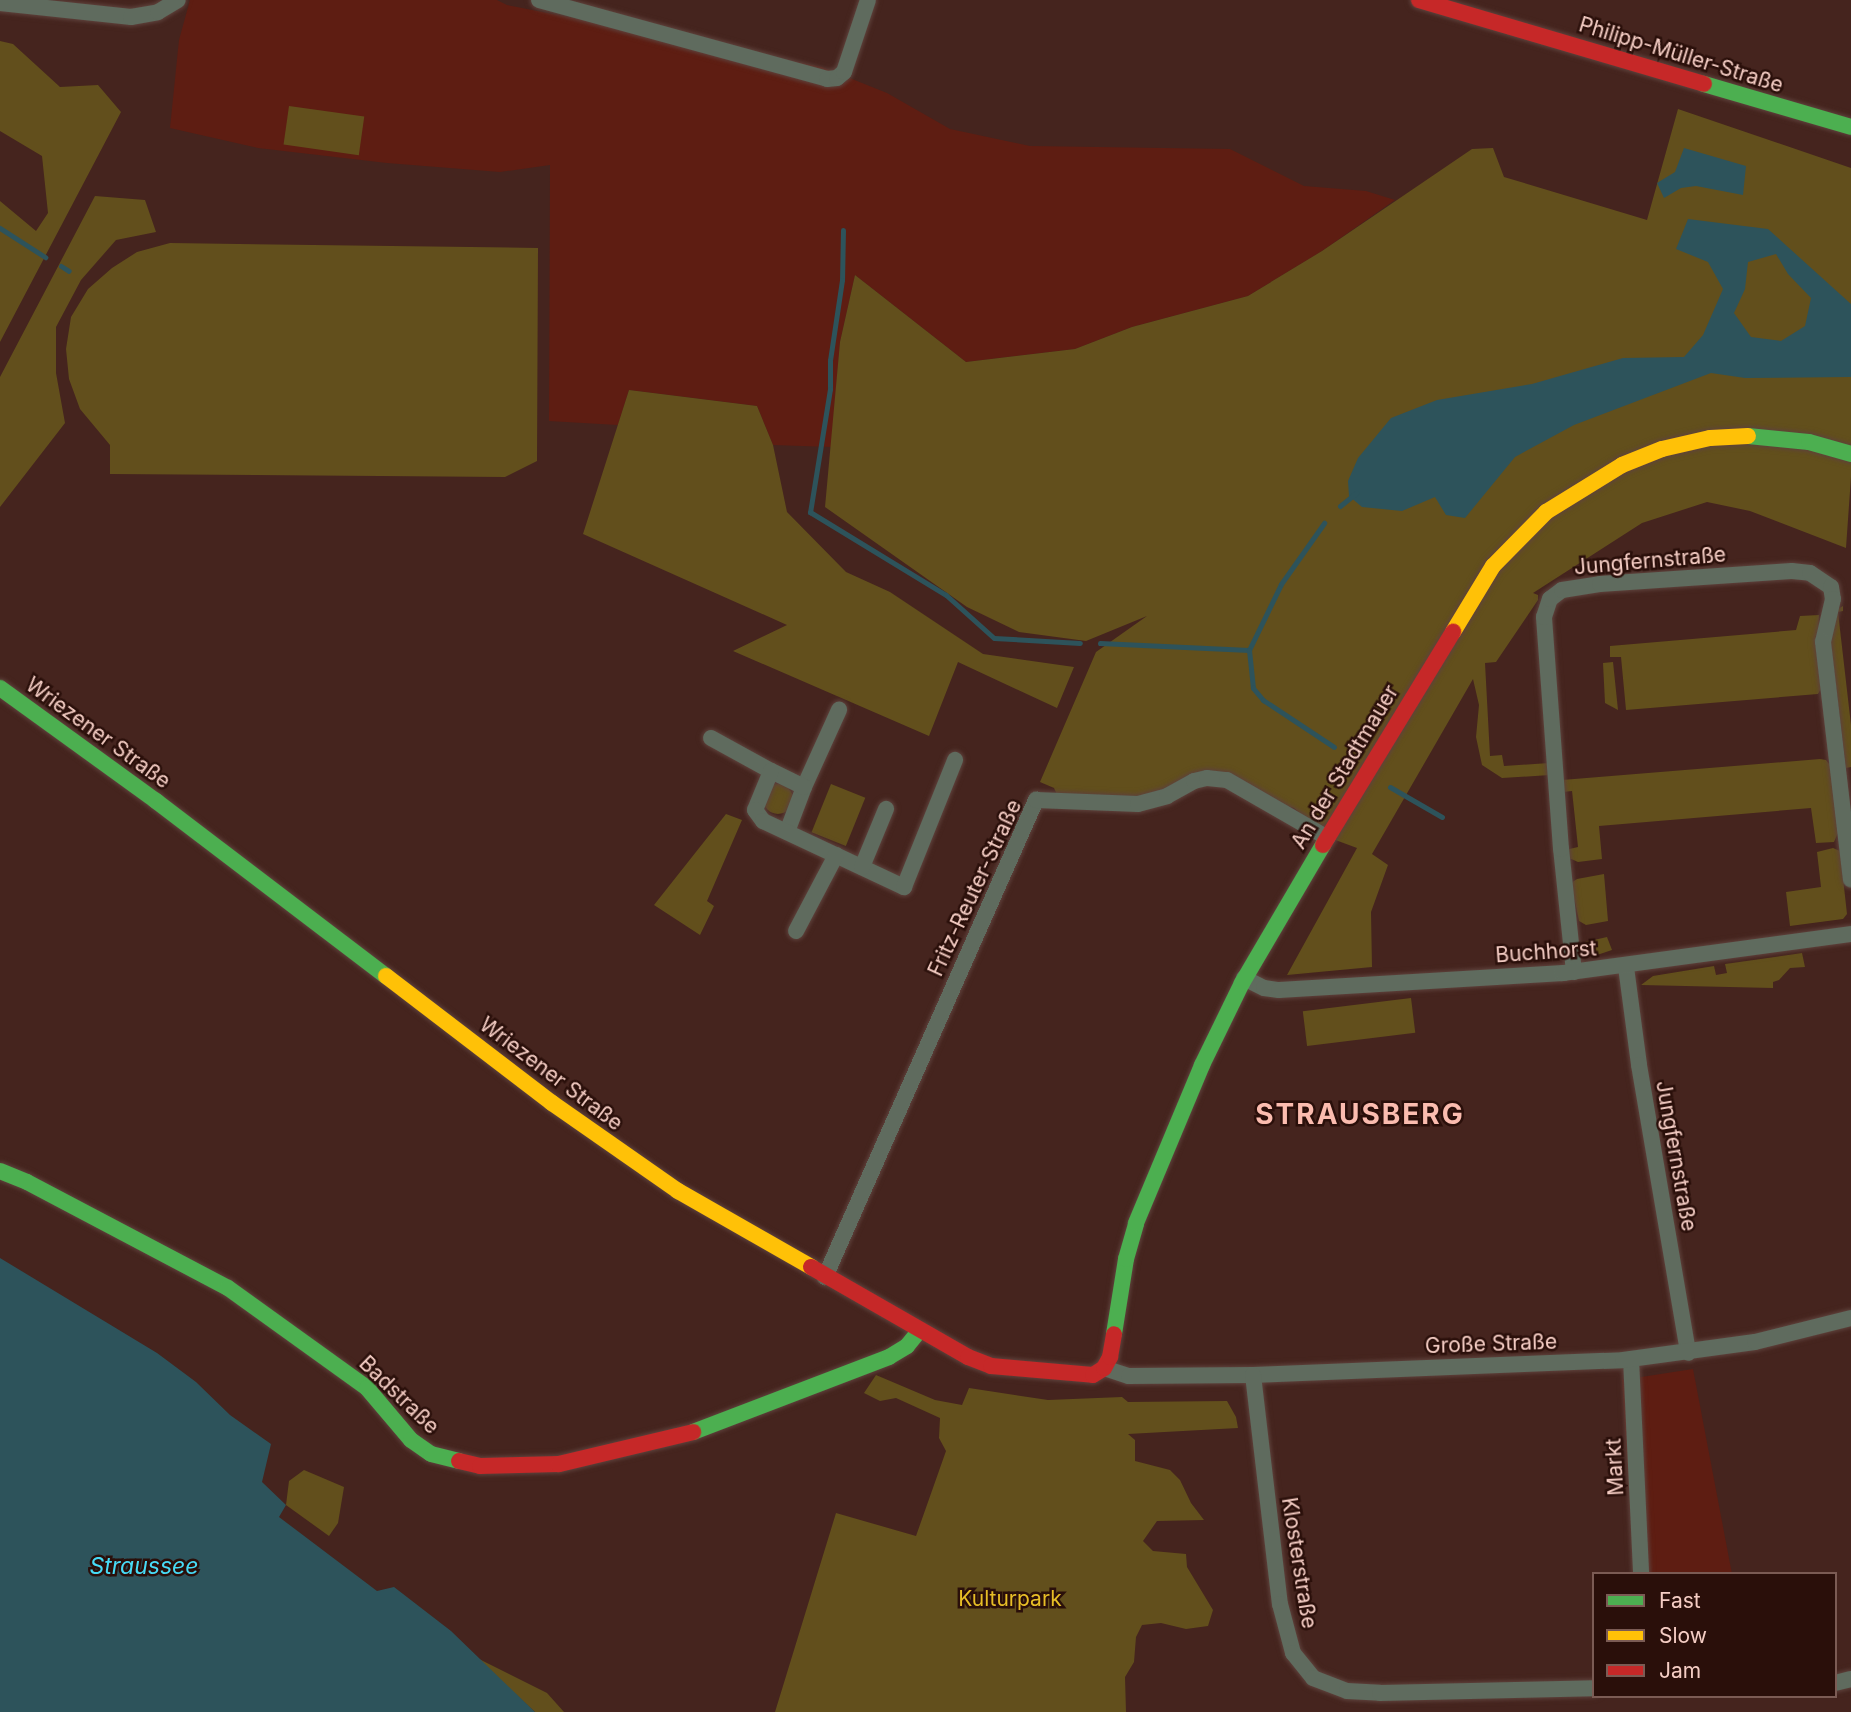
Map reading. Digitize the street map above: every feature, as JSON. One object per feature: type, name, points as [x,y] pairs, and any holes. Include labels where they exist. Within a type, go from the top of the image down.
[{"type":"street","points":[[539,0],[827,79],[837,78],[844,72],[868,0]]},
{"type":"street","name":"Philipp-Müller-Straße","points":[[1419,0],[1851,127]]},
{"type":"street","points":[[0,3],[131,16],[158,12],[175,2]]},
{"type":"street","name":"An der Stadtmauer","points":[[1104,1368],[1110,1357],[1126,1259],[1136,1223],[1202,1066],[1244,978],[1475,592],[1511,545],[1546,512],[1622,465],[1646,454],[1684,443],[1742,435],[1769,436],[1809,442],[1851,454]]},
{"type":"street","name":"Jungfernstraße","points":[[1574,972],[1552,743],[1544,617],[1550,600],[1562,590],[1600,584],[1792,571],[1810,573],[1831,587],[1833,599],[1823,642],[1851,879]]},
{"type":"street","name":"Wriezener Straße","points":[[0,688],[156,801],[598,1136],[678,1191],[919,1331],[991,1366],[1069,1375],[1093,1375],[1104,1368],[1129,1376]]},
{"type":"street","points":[[787,832],[804,786],[839,710]]},
{"type":"street","points":[[711,738],[804,786]]},
{"type":"street","points":[[771,771],[755,810],[763,821],[904,887],[956,760]]},
{"type":"street","name":"Fritz-Reuter-Straße","points":[[825,1277],[1036,800],[1138,804],[1167,796],[1194,781],[1207,778],[1227,780],[1328,838]]},
{"type":"street","points":[[862,867],[886,808]]},
{"type":"street","points":[[796,931],[836,855]]},
{"type":"street","name":"Buchhorst","points":[[1244,978],[1264,988],[1279,990],[1574,972],[1626,967],[1851,934]]},
{"type":"street","name":"Jungfernstraße","points":[[1626,967],[1660,1192],[1688,1353]]},
{"type":"street","name":"Badstraße","points":[[0,1171],[27,1182],[228,1287],[367,1388],[411,1440],[431,1454],[480,1466],[579,1461],[685,1435],[889,1357],[907,1346],[919,1331]]},
{"type":"street","name":"Große Straße","points":[[1129,1376],[1253,1375],[1631,1359],[1755,1342],[1851,1318]]},
{"type":"street","name":"Markt","points":[[1631,1359],[1641,1572]]},
{"type":"street","name":"Klosterstraße","points":[[1253,1375],[1280,1604],[1293,1653],[1313,1678],[1347,1691],[1380,1693],[1592,1688]]},
{"type":"shaded area","points":[[190,0],[497,0],[507,5],[822,67],[887,93],[950,129],[1030,146],[1230,149],[1304,186],[1366,191],[1395,200],[1322,251],[1248,296],[1132,327],[1075,349],[966,362],[855,275],[840,342],[831,447],[773,445],[757,406],[629,390],[618,425],[549,421],[550,165],[500,172],[387,163],[258,148],[170,128],[179,40]]},
{"type":"shaded area","points":[[1693,1369],[1732,1572],[1634,1572],[1622,1380]]},
{"type":"green space","points":[[0,41],[13,44],[60,87],[98,85],[121,112],[0,342],[0,201],[36,231],[48,213],[42,156],[0,131]]},
{"type":"green space","points":[[289,106],[364,117],[359,155],[284,145]]},
{"type":"green space","points":[[1678,109],[1851,168],[1851,477],[1846,548],[1750,511],[1707,502],[1642,523],[1533,593],[1538,595],[1538,600],[1496,662],[1485,663],[1490,756],[1502,755],[1504,766],[1549,763],[1550,775],[1502,778],[1482,765],[1476,737],[1479,705],[1473,679],[1372,854],[1388,865],[1371,912],[1372,967],[1287,975],[1357,848],[1330,838],[1294,808],[1256,797],[1227,780],[1167,796],[1059,799],[1054,788],[1040,782],[1096,652],[1147,616],[1086,641],[1019,632],[967,607],[825,507],[840,342],[855,275],[966,362],[1075,349],[1132,327],[1248,296],[1322,251],[1472,149],[1493,148],[1504,177],[1647,220]]},
{"type":"green space","points":[[95,196],[145,200],[156,232],[116,240],[81,280],[56,327],[56,373],[65,423],[0,507],[0,377]]},
{"type":"green space","points":[[170,243],[538,248],[537,461],[505,477],[110,474],[110,445],[80,409],[69,379],[66,349],[71,317],[88,289],[112,268],[137,252]]},
{"type":"green space","points":[[629,390],[757,406],[773,445],[787,512],[846,572],[890,592],[983,654],[1074,667],[1057,708],[958,662],[929,736],[733,651],[787,625],[583,534]]},
{"type":"green space","points":[[1843,606],[1843,611],[1838,612],[1851,725],[1851,767],[1846,768],[1829,628],[1836,610]]},
{"type":"green space","points":[[1819,615],[1818,646],[1822,687],[1818,694],[1626,710],[1621,657],[1610,657],[1610,646],[1796,630],[1800,616]]},
{"type":"green space","points":[[1613,662],[1618,710],[1605,703],[1603,663]]},
{"type":"green space","points":[[1826,760],[1833,769],[1840,828],[1834,842],[1816,843],[1811,808],[1599,826],[1602,859],[1578,862],[1569,858],[1565,850],[1578,847],[1572,791],[1563,792],[1562,780]]},
{"type":"green space","points":[[778,784],[789,788],[793,799],[789,810],[778,814],[767,810],[763,799],[767,788]]},
{"type":"green space","points":[[831,784],[865,798],[846,846],[812,832]]},
{"type":"green space","points":[[726,814],[742,820],[707,901],[714,906],[700,935],[654,905]]},
{"type":"green space","points":[[1833,848],[1840,851],[1847,914],[1843,919],[1790,926],[1786,892],[1821,887],[1817,852]]},
{"type":"green space","points":[[1604,874],[1608,921],[1586,925],[1579,921],[1571,883],[1577,879]]},
{"type":"green space","points":[[1607,937],[1612,950],[1597,955],[1586,947],[1585,942]]},
{"type":"green space","points":[[1802,953],[1805,967],[1790,968],[1779,980],[1773,982],[1773,988],[1641,985],[1653,976],[1714,966],[1716,975],[1727,973],[1725,964]]},
{"type":"green space","points":[[1411,998],[1415,1033],[1307,1046],[1303,1011]]},
{"type":"green space","name":"Kulturpark","points":[[876,1375],[935,1400],[962,1405],[969,1388],[1048,1400],[1122,1397],[1128,1402],[1227,1401],[1236,1417],[1238,1428],[1128,1434],[1135,1440],[1135,1461],[1170,1470],[1180,1480],[1191,1503],[1204,1520],[1157,1521],[1143,1541],[1153,1551],[1186,1554],[1187,1567],[1213,1610],[1208,1626],[1186,1629],[1161,1623],[1142,1625],[1136,1637],[1134,1662],[1125,1677],[1126,1712],[775,1712],[836,1513],[916,1536],[946,1451],[939,1438],[940,1418],[896,1398],[880,1401],[864,1393]]},
{"type":"green space","points":[[304,1470],[344,1487],[338,1523],[329,1536],[286,1505],[289,1481]]},
{"type":"green space","points":[[475,1657],[547,1693],[564,1712],[535,1712]]},
{"type":"water","points":[[1684,148],[1746,166],[1743,195],[1696,186],[1681,188],[1664,198],[1657,183],[1675,172]]},
{"type":"water","points":[[1688,219],[1768,229],[1851,304],[1851,377],[1745,378],[1711,373],[1574,425],[1515,457],[1465,518],[1446,515],[1435,497],[1402,511],[1362,507],[1349,496],[1348,481],[1358,458],[1391,418],[1437,400],[1532,384],[1623,358],[1684,357],[1703,335],[1723,289],[1708,262],[1676,249]],"holes":[[[1776,254],[1788,274],[1811,298],[1805,326],[1781,341],[1751,337],[1734,313],[1745,289],[1748,262]]]},
{"type":"water","name":"Straussee","points":[[0,1258],[157,1353],[196,1382],[230,1415],[271,1444],[262,1482],[286,1505],[279,1517],[377,1591],[394,1587],[451,1631],[535,1712],[0,1712]]},
{"type":"waterway","points":[[0,228],[45,257]]},
{"type":"waterway","points":[[843,230],[842,280],[830,360],[830,389],[810,512],[946,595],[994,638],[1080,643]]},
{"type":"waterway","points":[[61,266],[69,271]]},
{"type":"waterway","points":[[1340,506],[1356,493]]},
{"type":"waterway","points":[[1100,643],[1249,650],[1281,584],[1324,523]]},
{"type":"waterway","points":[[1249,650],[1253,688],[1263,700],[1334,747]]},
{"type":"waterway","points":[[1390,787],[1442,817]]},
{"type":"traffic: fast","points":[[1704,84],[1851,127]]},
{"type":"traffic: fast","points":[[1748,436],[1809,442],[1851,454]]},
{"type":"traffic: fast","points":[[0,688],[156,801],[386,976]]},
{"type":"traffic: fast","points":[[1114,1334],[1126,1259],[1136,1223],[1202,1065],[1242,983],[1323,845]]},
{"type":"traffic: fast","points":[[0,1171],[27,1182],[228,1288],[367,1388],[411,1440],[431,1454],[459,1461]]},
{"type":"traffic: fast","points":[[693,1432],[889,1357],[907,1346],[919,1331]]},
{"type":"traffic: slow","points":[[1453,632],[1493,566],[1546,512],[1622,465],[1662,449],[1710,438],[1748,436]]},
{"type":"traffic: slow","points":[[386,976],[552,1103],[678,1191],[811,1267]]},
{"type":"traffic: jam","points":[[1419,0],[1704,84]]},
{"type":"traffic: jam","points":[[1323,845],[1453,632]]},
{"type":"traffic: jam","points":[[811,1267],[968,1357],[991,1366],[1093,1375],[1104,1368],[1110,1357],[1114,1334]]},
{"type":"traffic: jam","points":[[459,1461],[480,1466],[559,1464],[693,1432]]},
{"type":"district","name":"STRAUSBERG","points":[[1360,1114]]}]
